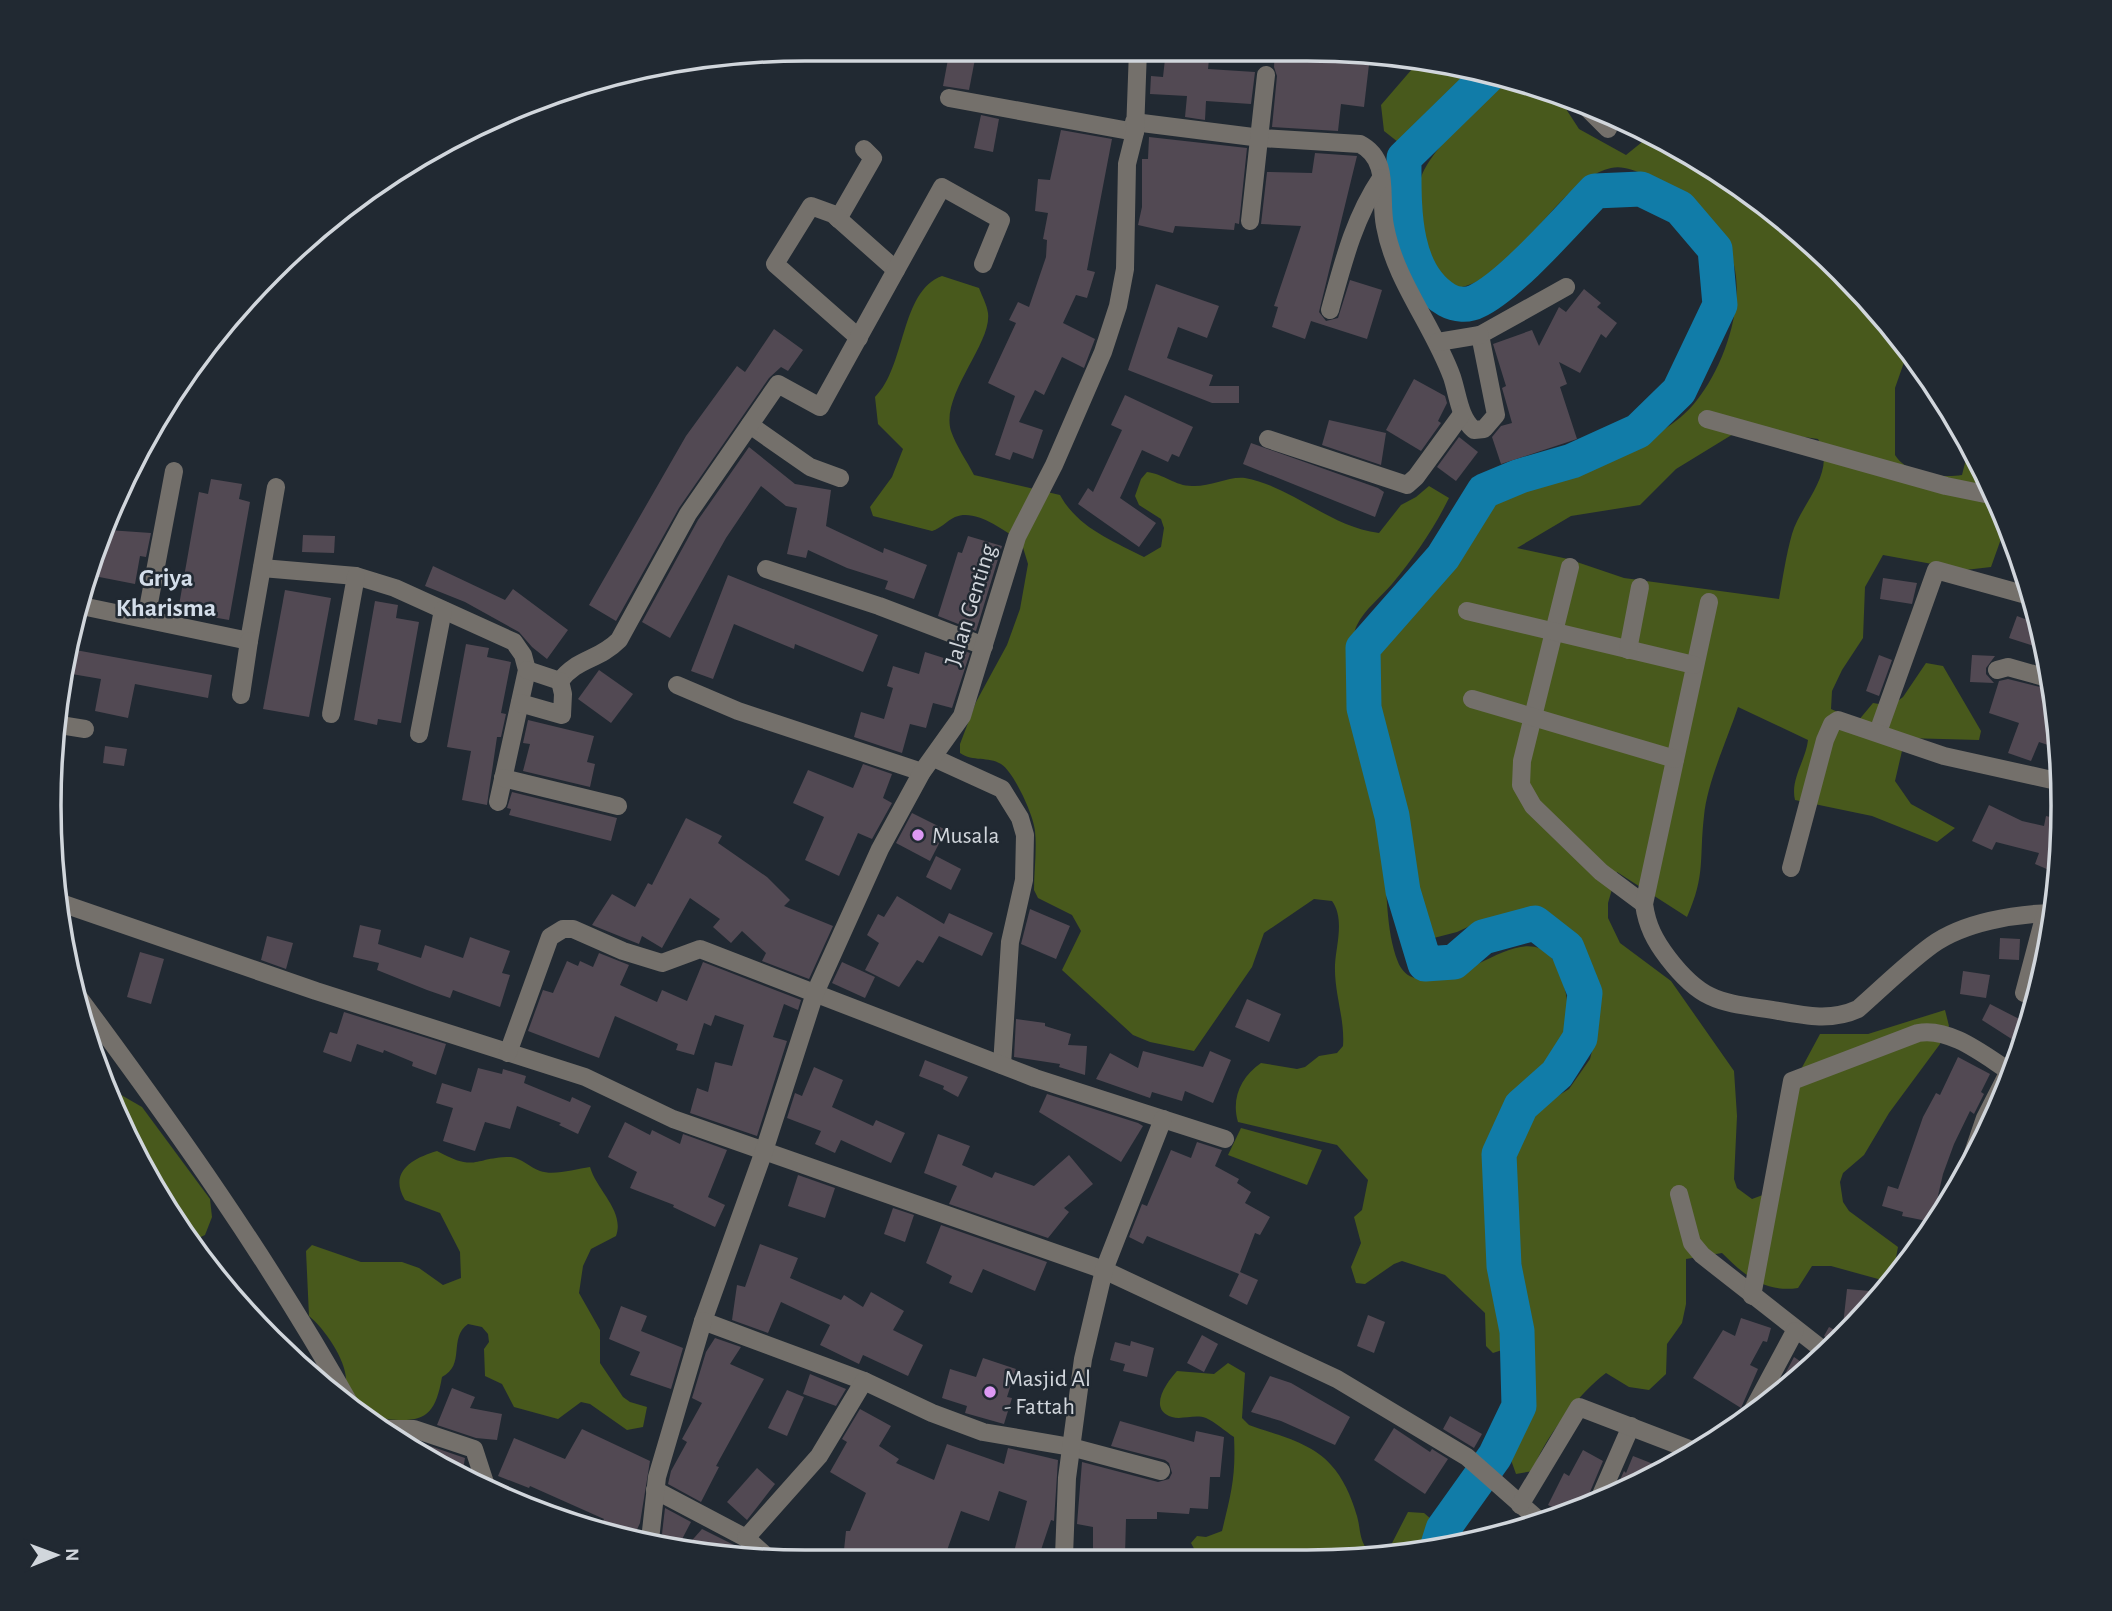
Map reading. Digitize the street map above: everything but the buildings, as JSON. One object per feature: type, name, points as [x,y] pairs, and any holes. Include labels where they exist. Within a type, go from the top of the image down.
[{"type":"street","name":"Jalan Genting","points":[[651,1533],[655,1490],[703,1321],[764,1152],[815,993],[880,849],[922,772],[962,716],[1017,537],[1054,465],[1103,352],[1118,306],[1125,269],[1127,164],[1135,127],[1138,61]]},
{"type":"street","points":[[1250,221],[1266,75]]},
{"type":"street","points":[[949,98],[1135,127],[1360,144],[1373,151],[1381,178],[1385,225],[1395,260],[1438,342],[1462,414],[1474,430],[1483,429],[1496,415],[1480,335]]},
{"type":"street","points":[[1601,123],[1608,129]]},
{"type":"street","points":[[838,219],[873,158],[864,149]]},
{"type":"street","points":[[1330,310],[1364,203],[1381,178]]},
{"type":"street","points":[[560,681],[571,666],[605,654],[619,640],[688,514],[778,384],[820,407],[942,187],[1001,220],[983,264]]},
{"type":"street","points":[[859,338],[775,264],[811,206],[838,219],[896,270]]},
{"type":"street","points":[[1438,342],[1480,335],[1566,287]]},
{"type":"street","points":[[1268,439],[1407,485],[1416,477],[1462,414]]},
{"type":"street","points":[[1707,419],[1946,486],[1982,493]]},
{"type":"street","points":[[750,425],[810,467],[839,478]]},
{"type":"street","points":[[146,619],[174,471]]},
{"type":"street","points":[[241,695],[275,487]]},
{"type":"street","points":[[1570,567],[1532,716],[1522,761],[1521,785],[1538,813],[1601,872],[1644,904]]},
{"type":"street","points":[[262,568],[356,576],[395,588],[514,642],[523,654],[527,670],[498,802]]},
{"type":"street","points":[[766,569],[879,606],[984,646]]},
{"type":"street","points":[[1878,732],[1936,570],[2019,593]]},
{"type":"street","points":[[331,714],[356,576]]},
{"type":"street","points":[[1628,650],[1640,587]]},
{"type":"street","points":[[1709,602],[1644,904],[1648,924],[1658,945],[1687,983],[1703,995],[1766,1009],[1827,1017],[1844,1015],[1858,1009],[1934,944],[1953,934],[2006,918],[2042,915]]},
{"type":"street","points":[[89,607],[249,640]]},
{"type":"street","points":[[419,734],[443,610]]},
{"type":"street","points":[[1467,611],[1694,665]]},
{"type":"street","points":[[1997,670],[2008,667],[2039,676]]},
{"type":"street","points":[[527,670],[560,681]]},
{"type":"street","points":[[520,703],[562,715],[564,694],[560,681]]},
{"type":"street","points":[[677,685],[738,711],[922,772]]},
{"type":"street","points":[[1472,699],[1675,759]]},
{"type":"street","points":[[1791,868],[1832,723],[1842,720],[1944,756],[2050,780]]},
{"type":"street","points":[[66,726],[85,729]]},
{"type":"street","points":[[934,758],[1002,789],[1020,818],[1025,835],[1024,880],[1010,942],[1002,1065]]},
{"type":"street","points":[[503,778],[618,806]]},
{"type":"street","points":[[68,906],[225,961],[585,1077],[673,1119],[1104,1269],[1337,1379],[1467,1457],[1531,1514]]},
{"type":"street","points":[[508,1053],[550,937],[563,929],[573,929],[623,951],[662,963],[700,948],[1002,1065],[1225,1139]]},
{"type":"street","points":[[2024,993],[2032,967]]},
{"type":"street","points":[[92,1016],[180,1135],[296,1308],[340,1386]]},
{"type":"street","points":[[1752,1296],[1792,1081],[1919,1033],[1934,1031],[1965,1044],[2003,1067]]},
{"type":"street","points":[[1064,1550],[1064,1519],[1071,1447],[1083,1359],[1104,1269],[1163,1119]]},
{"type":"street","points":[[1679,1194],[1692,1243],[1702,1255],[1817,1347]]},
{"type":"street","points":[[703,1321],[864,1381],[932,1413],[984,1432],[1071,1447],[1161,1471]]},
{"type":"street","points":[[1760,1396],[1795,1331]]},
{"type":"street","points":[[746,1538],[819,1456],[864,1381]]},
{"type":"street","points":[[1520,1505],[1577,1408],[1684,1447]]},
{"type":"street","points":[[1605,1487],[1632,1426]]},
{"type":"street","points":[[400,1429],[414,1429],[474,1450],[483,1476]]},
{"type":"street","points":[[655,1490],[746,1538],[757,1548]]},
{"type":"green space","points":[[1412,69],[1467,80],[1449,100],[1398,142],[1384,131],[1381,105]]},
{"type":"green space","points":[[1498,87],[1546,101],[1566,108],[1579,129],[1626,155],[1643,142],[1679,161],[1760,215],[1833,279],[1904,362],[1895,388],[1895,455],[1916,471],[1945,476],[1962,475],[1966,460],[2001,539],[1991,567],[1965,570],[1883,555],[1865,587],[1863,638],[1832,691],[1831,709],[1858,721],[1873,703],[1891,706],[1903,697],[1926,663],[1943,666],[1981,731],[1979,740],[1905,738],[1895,781],[1911,804],[1955,828],[1937,842],[1872,816],[1795,800],[1796,777],[1808,740],[1738,707],[1709,790],[1697,889],[1687,917],[1617,872],[1608,903],[1608,918],[1620,943],[1671,981],[1734,1071],[1737,1116],[1734,1179],[1737,1188],[1752,1199],[1779,1189],[1799,1073],[1820,1034],[1868,1034],[1945,1010],[1949,1026],[1940,1044],[1889,1113],[1864,1155],[1843,1173],[1840,1182],[1843,1202],[1849,1211],[1898,1247],[1895,1261],[1880,1279],[1831,1266],[1812,1266],[1798,1288],[1786,1289],[1756,1281],[1722,1253],[1686,1259],[1686,1304],[1682,1323],[1667,1344],[1666,1374],[1649,1390],[1629,1387],[1606,1373],[1563,1418],[1544,1446],[1533,1471],[1516,1474],[1511,1460],[1525,1412],[1530,1379],[1515,1243],[1511,1153],[1522,1118],[1569,1089],[1590,1059],[1599,1024],[1595,971],[1570,936],[1521,913],[1485,919],[1457,932],[1426,940],[1421,933],[1400,812],[1384,754],[1376,703],[1376,659],[1380,646],[1397,622],[1456,560],[1476,518],[1487,505],[1535,481],[1592,470],[1662,430],[1689,409],[1708,385],[1726,347],[1736,304],[1737,283],[1726,245],[1708,223],[1650,178],[1634,170],[1618,167],[1591,177],[1572,191],[1500,266],[1480,280],[1458,288],[1436,268],[1429,255],[1419,190],[1426,166],[1446,139]],"holes":[[[1743,428],[1818,439],[1823,451],[1821,475],[1792,534],[1779,599],[1624,578],[1568,559],[1517,548],[1571,516],[1640,505],[1676,469]]]},
{"type":"green space","points":[[942,276],[979,288],[988,313],[982,339],[959,386],[950,417],[953,437],[974,475],[1060,495],[1086,525],[1144,557],[1161,547],[1164,528],[1161,519],[1139,505],[1135,496],[1141,479],[1147,472],[1192,486],[1245,478],[1279,490],[1344,523],[1379,533],[1401,505],[1429,486],[1449,498],[1416,553],[1357,625],[1351,678],[1352,704],[1383,855],[1391,936],[1402,969],[1412,977],[1433,980],[1455,974],[1501,953],[1522,947],[1540,949],[1555,963],[1566,994],[1567,1016],[1563,1035],[1554,1053],[1505,1118],[1491,1160],[1488,1185],[1490,1238],[1510,1339],[1508,1348],[1493,1353],[1486,1346],[1485,1313],[1445,1275],[1402,1261],[1365,1284],[1356,1283],[1351,1267],[1361,1243],[1354,1217],[1362,1210],[1368,1180],[1337,1145],[1238,1122],[1236,1105],[1239,1089],[1248,1075],[1261,1063],[1297,1069],[1305,1067],[1319,1056],[1337,1053],[1343,1046],[1335,975],[1339,924],[1332,901],[1314,899],[1264,933],[1252,967],[1194,1051],[1150,1042],[1133,1035],[1062,970],[1081,931],[1072,915],[1038,898],[1034,890],[1035,831],[1022,795],[1012,776],[1001,764],[960,753],[960,744],[976,702],[1007,645],[1020,609],[1028,564],[1021,541],[981,518],[963,515],[955,517],[932,531],[873,516],[870,507],[892,477],[903,449],[878,424],[875,397],[893,368],[918,297],[928,284]]},
{"type":"green space","points":[[120,1094],[142,1107],[210,1199],[212,1217],[205,1235],[200,1237],[161,1178]]},
{"type":"green space","points":[[1241,1128],[1322,1150],[1307,1185],[1228,1155]]},
{"type":"green space","points":[[437,1151],[468,1163],[511,1157],[546,1172],[590,1167],[614,1210],[618,1227],[616,1236],[591,1249],[583,1266],[579,1293],[600,1330],[600,1363],[623,1397],[647,1407],[643,1427],[627,1430],[590,1404],[581,1402],[558,1419],[514,1407],[502,1384],[485,1376],[484,1349],[489,1342],[488,1334],[482,1327],[468,1324],[459,1336],[453,1366],[442,1377],[436,1401],[426,1414],[409,1420],[385,1419],[343,1389],[346,1381],[339,1355],[328,1337],[309,1316],[306,1251],[312,1245],[361,1262],[402,1262],[419,1268],[443,1285],[461,1278],[460,1252],[440,1213],[405,1200],[401,1190],[401,1174],[419,1158]]},
{"type":"green space","points":[[1228,1363],[1245,1373],[1242,1418],[1249,1425],[1314,1450],[1331,1465],[1349,1494],[1365,1547],[1195,1550],[1191,1543],[1197,1536],[1206,1537],[1222,1531],[1232,1485],[1234,1437],[1206,1418],[1172,1417],[1161,1408],[1160,1402],[1164,1388],[1177,1371],[1214,1374]]},
{"type":"green space","points":[[1408,1512],[1424,1513],[1431,1519],[1433,1538],[1391,1544]]},
{"type":"waterway","points":[[1440,1537],[1443,1529],[1495,1456],[1519,1406],[1517,1331],[1504,1266],[1499,1154],[1521,1106],[1557,1074],[1580,1038],[1585,993],[1567,948],[1535,923],[1483,937],[1454,962],[1425,964],[1403,891],[1392,816],[1364,708],[1363,648],[1443,557],[1484,491],[1520,476],[1572,461],[1638,431],[1679,391],[1720,305],[1715,249],[1680,208],[1641,189],[1595,191],[1522,267],[1491,293],[1473,303],[1454,303],[1432,288],[1421,273],[1408,236],[1404,158],[1481,83]]},
{"type":"place","name":"Musala","points":[[918,835]]},
{"type":"place","name":"Masjid Al - Fattah","points":[[990,1392]]},
{"type":"district","name":"Griya Kharisma","points":[[166,592]]}]
